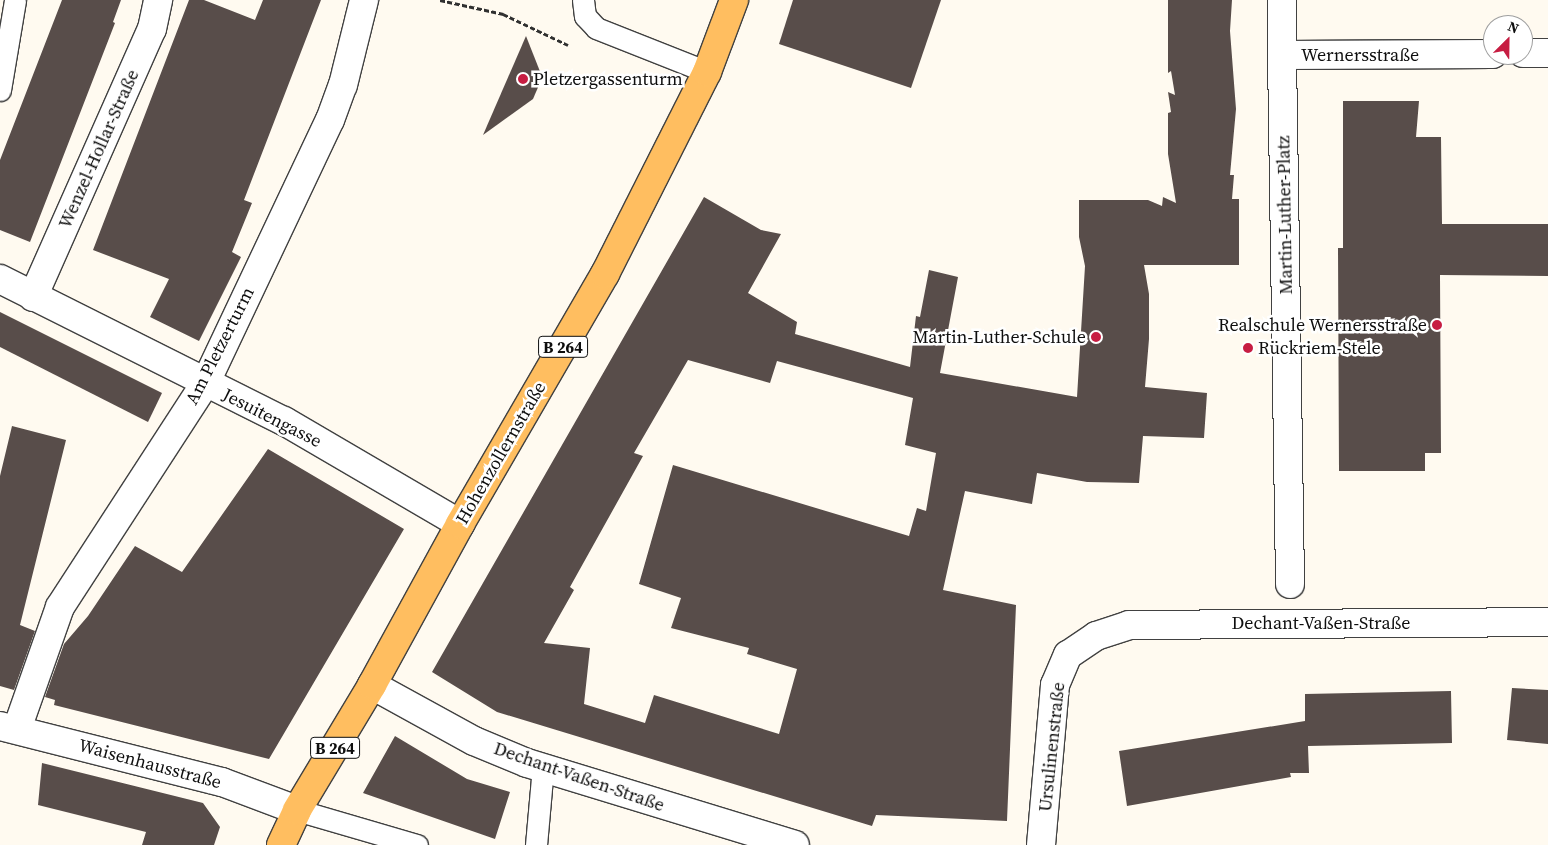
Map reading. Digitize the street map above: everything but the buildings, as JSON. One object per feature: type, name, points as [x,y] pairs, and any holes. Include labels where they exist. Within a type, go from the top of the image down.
[{"type":"main road","name":"Hohenzollernstraße","points":[[281,845],[297,810],[372,685],[460,524],[605,274],[707,72],[734,0]]},
{"type":"street","name":"Wenzel-Hollar-Straße","points":[[33,297],[152,29],[158,0]]},
{"type":"street","name":"Am Pletzerturm","points":[[9,727],[60,607],[205,384],[330,120],[364,0]]},
{"type":"street","name":"Wernersstraße","points":[[1282,0],[1282,56],[1483,54]]},
{"type":"street","points":[[1533,53],[1548,53]]},
{"type":"street","name":"Martin-Luther-Platz","points":[[1282,56],[1290,584]]},
{"type":"street","name":"Jesuitengasse","points":[[0,279],[205,384],[284,421],[460,524]]},
{"type":"street","name":"Dechant-Vaßen-Straße","points":[[1096,636],[1129,625],[1548,622]]},
{"type":"street","name":"Ursulinenstraße","points":[[1041,845],[1055,685],[1068,655],[1096,636]]},
{"type":"street","name":"Dechant-Vaßen-Straße","points":[[372,685],[474,741],[543,768],[795,845]]},
{"type":"street","name":"Waisenhausstraße","points":[[9,727],[222,782],[297,810]]},
{"type":"lane","points":[[0,90],[15,0]]},
{"type":"lane","points":[[583,0],[585,16],[596,28],[707,72]]},
{"type":"lane","points":[[536,845],[543,768]]},
{"type":"lane","points":[[297,810],[417,845]]},
{"type":"place","name":"Pletzergassenturm","points":[[523,79]]},
{"type":"place","name":"Realschule Wernersstraße","points":[[1437,325]]},
{"type":"place","name":"Martin-Luther-Schule","points":[[1096,337]]},
{"type":"place","name":"Rückriem-Stele","points":[[1248,348]]}]
